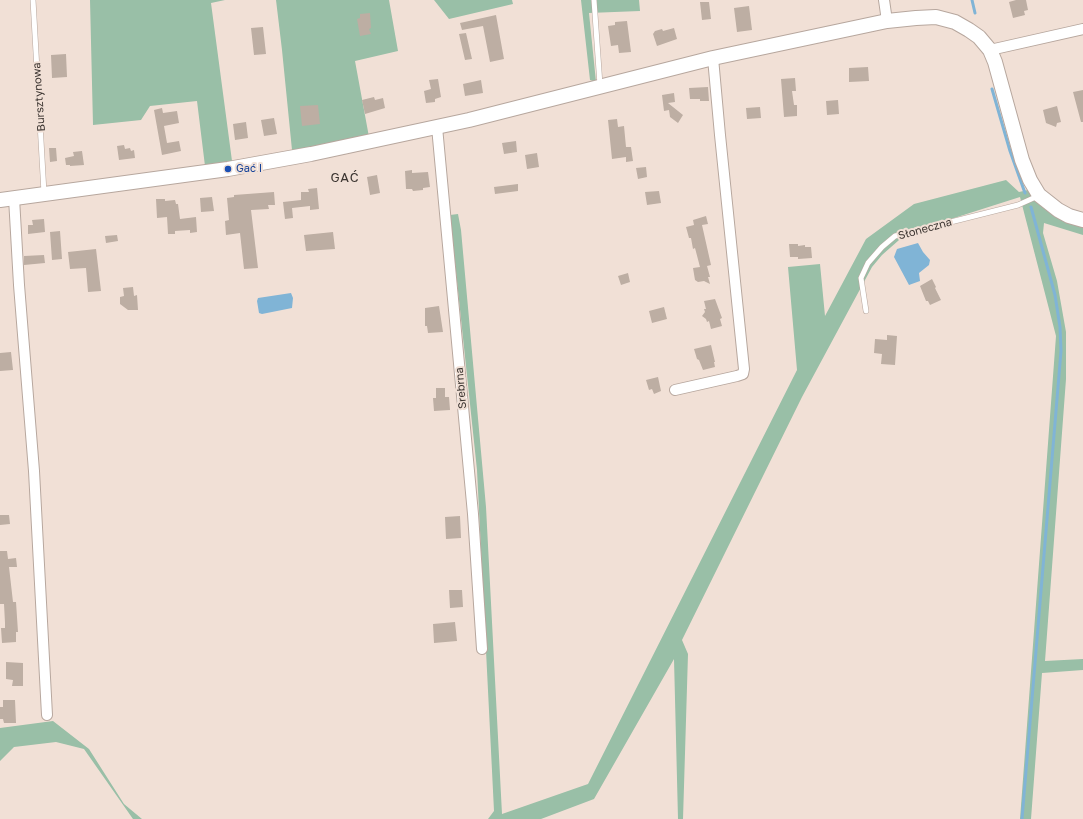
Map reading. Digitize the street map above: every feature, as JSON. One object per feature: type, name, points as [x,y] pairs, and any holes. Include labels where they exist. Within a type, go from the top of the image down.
[{"type":"street","points":[[884,0],[887,21]]},
{"type":"street","points":[[47,715],[34,471],[19,285],[7,199],[228,170],[311,154],[437,127],[713,58],[887,21],[916,18],[936,18],[955,22],[980,38],[990,50],[995,62],[1022,160],[1030,180],[1039,195],[1058,210],[1069,216],[1083,220]]},
{"type":"street","points":[[990,50],[1083,29]]},
{"type":"street","points":[[675,390],[737,376],[743,374],[744,369],[713,58]]},
{"type":"street","name":"Srebrna","points":[[437,127],[473,514],[482,649]]},
{"type":"lane","name":"Bursztynowa","points":[[33,0],[44,194]]},
{"type":"lane","points":[[594,0],[600,87]]},
{"type":"lane","name":"Słoneczna","points":[[866,311],[861,278],[868,263],[882,247],[896,236],[1018,205],[1039,195]]},
{"type":"green space","points":[[90,0],[225,0],[211,3],[232,161],[205,166],[197,101],[150,106],[141,120],[93,125]]},
{"type":"green space","points":[[276,0],[389,0],[398,51],[355,61],[369,137],[292,150]]},
{"type":"green space","points":[[434,0],[512,0],[513,4],[449,19]]},
{"type":"green space","points":[[581,0],[639,0],[640,11],[589,13],[596,82],[590,80]]},
{"type":"green space","points":[[1006,180],[1019,192],[1037,188],[1045,201],[1083,218],[1083,235],[1044,223],[1043,233],[1057,281],[1066,332],[1066,379],[1045,661],[1083,659],[1083,670],[1042,673],[1031,819],[1020,819],[1056,336],[1020,197],[907,233],[882,255],[872,267],[802,397],[682,640],[688,654],[683,819],[678,819],[674,659],[594,799],[541,819],[488,819],[494,811],[477,470],[450,215],[458,214],[461,230],[486,507],[502,814],[588,784],[797,370],[788,267],[820,264],[825,316],[866,239],[914,204]]},
{"type":"green space","points":[[53,721],[89,749],[124,804],[142,819],[133,819],[84,749],[56,742],[14,747],[0,761],[0,728]]},
{"type":"water","points":[[918,243],[930,260],[929,265],[919,273],[920,281],[909,285],[894,257],[897,249]]},
{"type":"water","points":[[291,293],[293,298],[292,308],[262,314],[259,313],[258,298]]},
{"type":"building","points":[[1026,0],[1028,10],[1024,11],[1025,15],[1013,18],[1009,2]]},
{"type":"building","points":[[700,2],[709,2],[711,19],[702,20]]},
{"type":"building","points":[[749,6],[752,30],[737,32],[734,8]]},
{"type":"building","points":[[370,13],[371,28],[369,29],[371,34],[360,36],[357,19],[360,18],[360,14]]},
{"type":"building","points":[[496,15],[504,59],[490,62],[483,26],[462,30],[460,23]]},
{"type":"building","points":[[627,21],[631,52],[619,53],[618,45],[611,46],[608,26],[615,25],[615,22]]},
{"type":"building","points":[[263,27],[266,54],[254,55],[251,28]]},
{"type":"building","points":[[674,28],[677,39],[657,46],[653,34],[655,31],[662,29],[663,31]]},
{"type":"building","points":[[466,33],[472,59],[465,60],[459,34]]},
{"type":"building","points":[[66,54],[67,77],[52,78],[51,55]]},
{"type":"building","points":[[868,67],[869,81],[849,82],[849,68]]},
{"type":"building","points":[[795,78],[796,91],[792,91],[794,105],[797,105],[797,116],[784,117],[781,79]]},
{"type":"building","points":[[438,79],[441,97],[435,99],[435,102],[426,103],[424,91],[431,89],[429,80]]},
{"type":"building","points":[[481,80],[483,93],[465,96],[463,84]]},
{"type":"building","points":[[708,87],[709,101],[690,99],[689,88]]},
{"type":"building","points":[[1083,90],[1083,122],[1081,122],[1073,92]]},
{"type":"building","points":[[674,93],[675,102],[668,103],[683,115],[678,123],[670,117],[669,110],[664,111],[662,95]]},
{"type":"building","points":[[374,97],[375,100],[383,98],[385,108],[365,114],[362,100]]},
{"type":"building","points":[[838,100],[839,114],[827,115],[826,101]]},
{"type":"building","points":[[318,105],[320,124],[302,126],[300,106]]},
{"type":"building","points":[[1057,106],[1061,122],[1057,123],[1056,127],[1046,123],[1043,110]]},
{"type":"building","points":[[760,107],[761,118],[747,119],[746,108]]},
{"type":"building","points":[[162,108],[163,113],[177,111],[179,123],[164,126],[167,143],[179,141],[181,151],[162,155],[154,110]]},
{"type":"building","points":[[274,118],[277,134],[264,136],[261,120]]},
{"type":"building","points":[[617,119],[618,127],[624,126],[626,147],[631,147],[633,161],[626,162],[626,157],[612,159],[608,120]]},
{"type":"building","points":[[246,122],[248,138],[235,140],[233,124]]},
{"type":"building","points":[[516,141],[517,152],[504,154],[502,143]]},
{"type":"building","points":[[124,145],[125,149],[130,148],[131,151],[134,150],[135,158],[119,160],[117,146]]},
{"type":"building","points":[[49,148],[56,148],[57,161],[50,162]]},
{"type":"building","points":[[82,151],[84,165],[66,165],[65,158],[74,156],[73,152]]},
{"type":"building","points":[[537,153],[539,167],[527,169],[525,155]]},
{"type":"building","points":[[646,167],[647,177],[638,179],[636,168]]},
{"type":"building","points":[[412,170],[412,173],[428,172],[430,187],[423,188],[423,190],[413,191],[412,189],[406,189],[405,171]]},
{"type":"building","points":[[377,175],[380,193],[370,195],[367,177]]},
{"type":"building","points":[[518,184],[518,191],[495,194],[494,187]]},
{"type":"building","points":[[317,188],[319,209],[310,210],[310,206],[292,208],[293,218],[285,219],[283,202],[301,200],[301,192],[309,192],[308,189]]},
{"type":"building","points":[[659,191],[661,203],[647,205],[645,192]]},
{"type":"building","points":[[274,192],[275,205],[268,205],[269,209],[251,210],[258,268],[244,269],[240,233],[226,235],[225,221],[229,220],[227,198],[234,197],[234,195]]},
{"type":"building","points":[[212,197],[214,211],[201,212],[200,198]]},
{"type":"building","points":[[156,199],[165,199],[165,201],[175,200],[176,204],[178,204],[180,219],[196,217],[197,232],[190,233],[190,230],[175,231],[175,234],[168,234],[167,217],[157,218]]},
{"type":"building","points":[[706,216],[708,224],[702,225],[711,265],[707,266],[710,284],[704,281],[698,282],[695,280],[693,268],[700,267],[695,248],[693,249],[691,238],[689,238],[686,227],[694,225],[693,220]]},
{"type":"building","points":[[44,219],[45,232],[28,234],[28,225],[33,225],[32,220]]},
{"type":"building","points":[[60,231],[62,259],[52,260],[50,232]]},
{"type":"building","points":[[333,232],[335,249],[306,251],[304,235]]},
{"type":"building","points":[[117,235],[118,241],[106,243],[105,236]]},
{"type":"building","points":[[789,244],[798,244],[798,246],[805,245],[805,247],[811,247],[812,258],[798,259],[798,257],[790,257]]},
{"type":"building","points":[[96,249],[101,291],[88,292],[86,268],[70,269],[68,252]]},
{"type":"building","points":[[44,255],[45,263],[24,265],[24,256]]},
{"type":"building","points":[[628,273],[630,282],[621,285],[618,276]]},
{"type":"building","points":[[932,279],[941,300],[930,305],[928,301],[926,301],[920,286]]},
{"type":"building","points":[[133,287],[134,296],[137,295],[138,310],[128,310],[120,304],[120,297],[124,296],[123,288]]},
{"type":"building","points":[[715,299],[722,318],[720,319],[722,326],[711,329],[709,321],[707,322],[702,316],[705,312],[704,309],[706,309],[704,301]]},
{"type":"building","points":[[439,306],[443,332],[428,333],[427,326],[425,326],[425,308]]},
{"type":"building","points":[[664,307],[667,319],[652,323],[649,311]]},
{"type":"building","points":[[887,335],[897,336],[895,365],[881,364],[882,354],[874,353],[875,339],[887,340]]},
{"type":"building","points":[[711,345],[715,367],[703,370],[694,349]]},
{"type":"building","points":[[11,352],[13,370],[0,371],[0,353]]},
{"type":"building","points":[[658,377],[661,391],[654,394],[652,389],[649,390],[646,380]]},
{"type":"building","points":[[436,388],[445,388],[445,397],[449,397],[450,410],[434,411],[433,398],[436,398]]},
{"type":"building","points":[[0,515],[9,515],[10,524],[0,525]]},
{"type":"building","points":[[460,516],[461,538],[446,539],[445,517]]},
{"type":"building","points":[[0,551],[7,551],[8,559],[16,558],[17,567],[9,567],[13,602],[16,602],[18,632],[16,632],[16,642],[2,643],[1,628],[5,628],[5,623],[4,604],[0,604]]},
{"type":"building","points":[[449,590],[462,590],[463,607],[450,608]]},
{"type":"building","points":[[455,622],[457,641],[434,643],[433,624]]},
{"type":"building","points":[[6,662],[23,663],[23,686],[12,686],[13,680],[6,679]]},
{"type":"building","points":[[3,700],[15,700],[16,723],[4,723],[3,719],[0,719],[0,707],[3,707]]},
{"type":"waterway","points":[[972,0],[975,13]]},
{"type":"waterway","points":[[992,89],[1010,151],[1025,193]]},
{"type":"waterway","points":[[1022,819],[1061,351],[1060,327],[1055,295],[1031,207]]},
{"type":"place","name":"Gać I","points":[[228,169]]},
{"type":"district","name":"GAĆ","points":[[345,178]]}]
